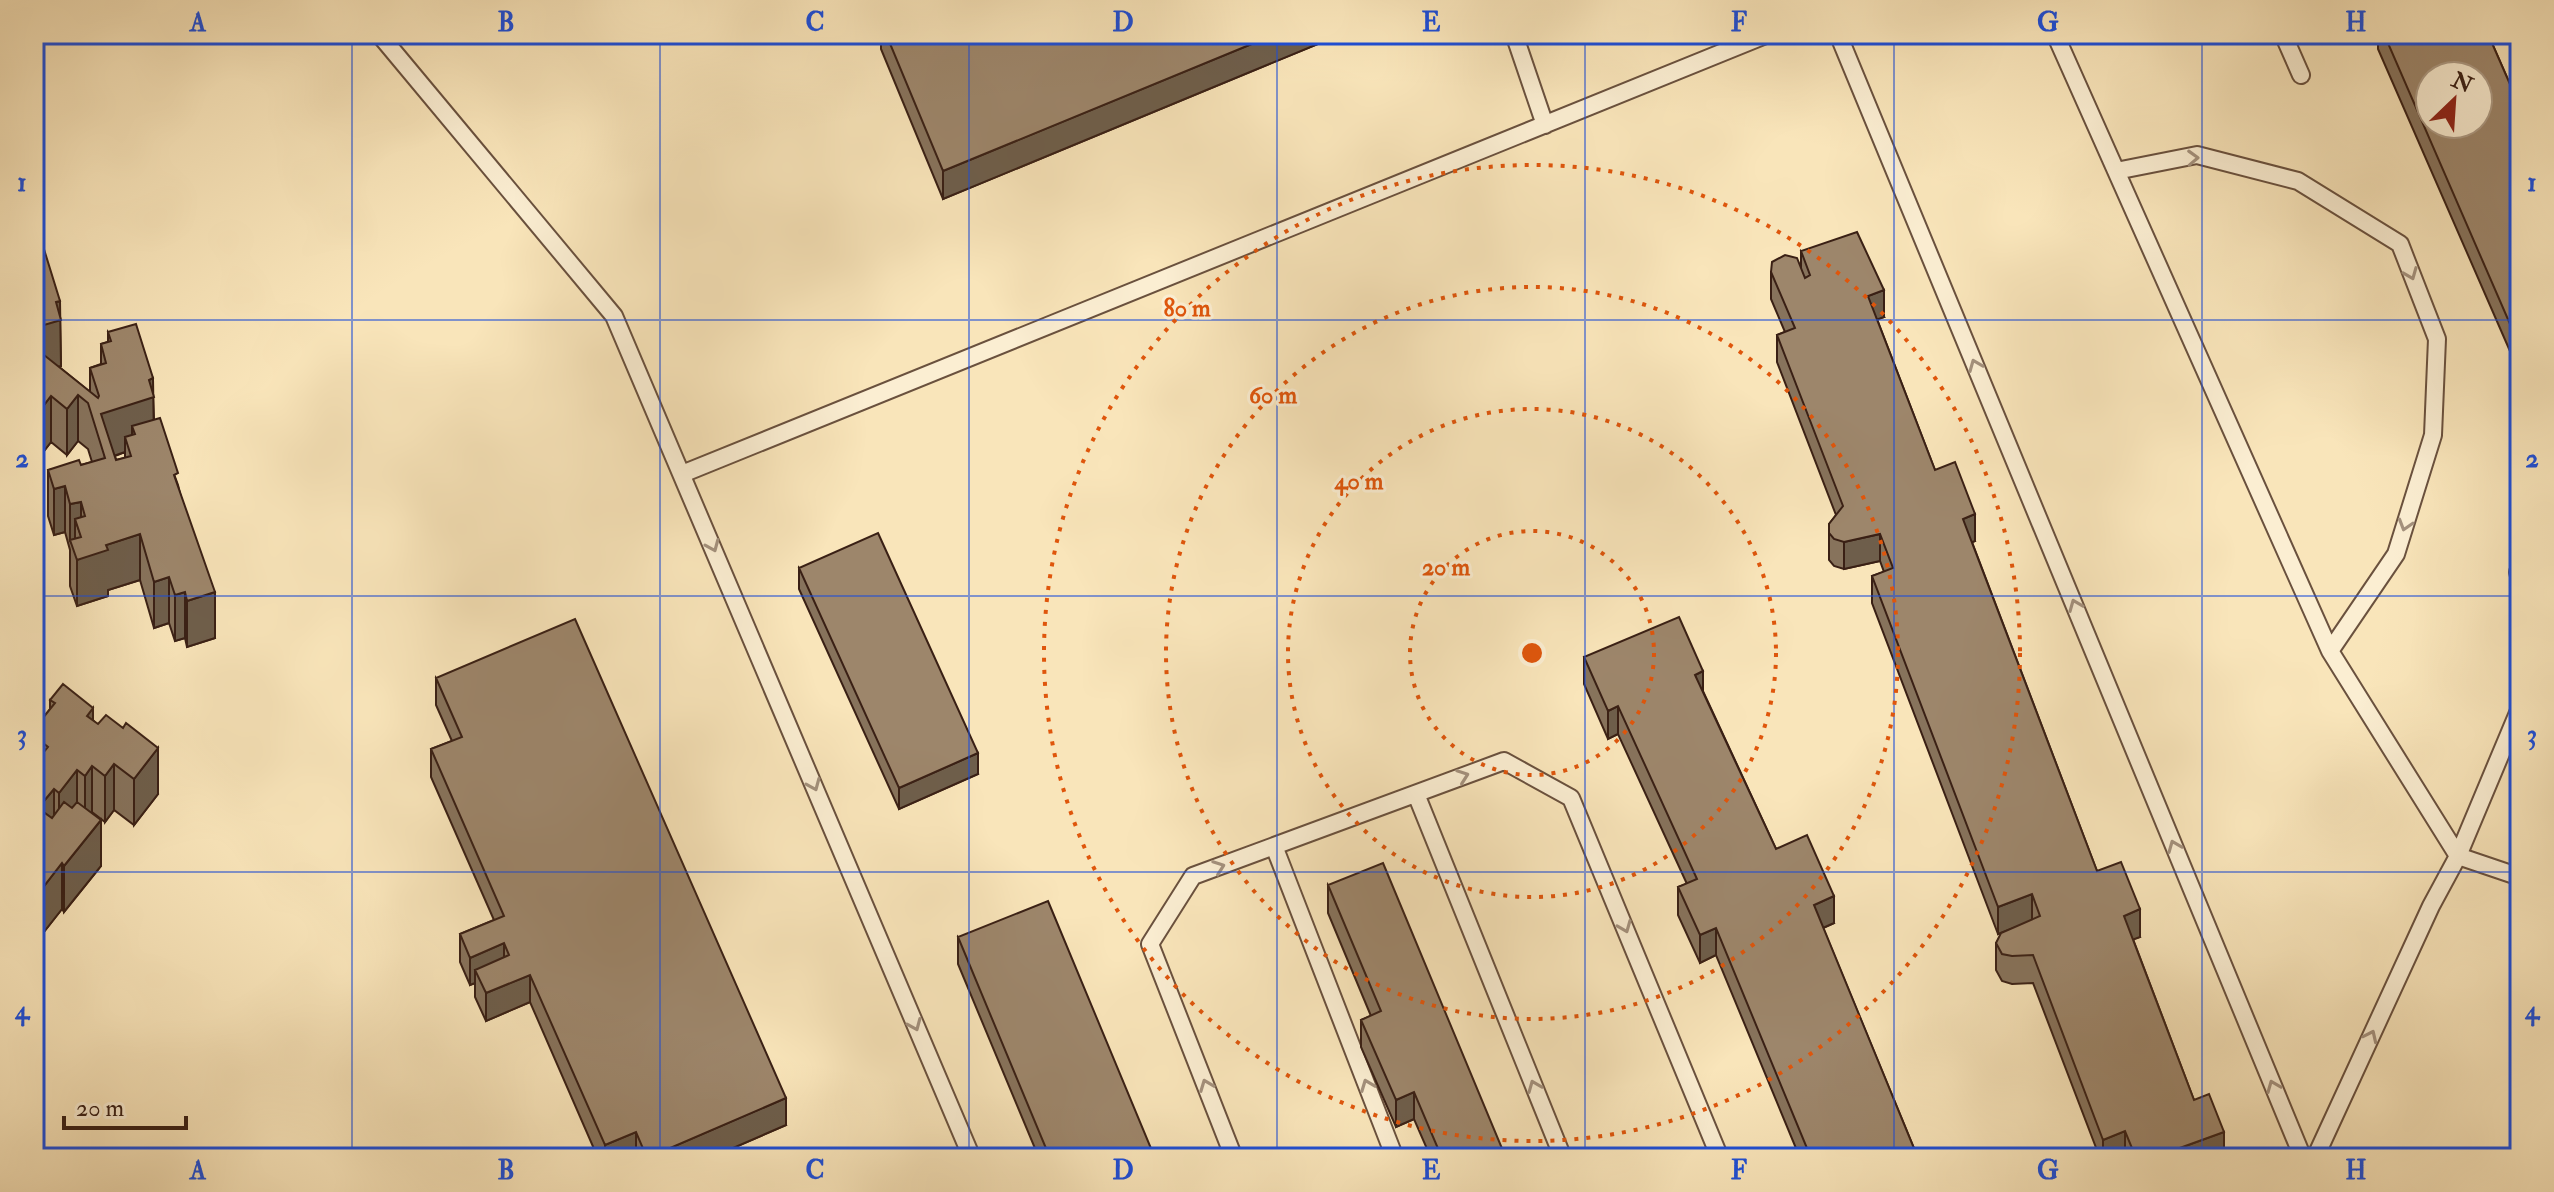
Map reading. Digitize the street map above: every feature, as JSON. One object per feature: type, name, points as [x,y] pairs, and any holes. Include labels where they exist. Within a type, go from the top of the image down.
[{"type":"lane","points":[[379,34],[614,316],[972,1158]]},
{"type":"lane","points":[[1514,34],[1545,125]]},
{"type":"lane","points":[[682,474],[1768,34]]},
{"type":"lane","points":[[1838,34],[2303,1158]]},
{"type":"lane","points":[[2055,34],[2330,651],[2458,856],[2520,877]]},
{"type":"lane","points":[[2283,34],[2301,75]]},
{"type":"lane","points":[[2116,171],[2197,155],[2298,181],[2400,244],[2437,339],[2433,435],[2396,554],[2330,651]]},
{"type":"lane","points":[[2315,1158],[2431,906],[2458,856],[2520,708]]},
{"type":"lane","points":[[1234,1158],[1150,944],[1193,876],[1504,761],[1571,798],[1720,1158]]},
{"type":"lane","points":[[1416,794],[1563,1158]]},
{"type":"lane","points":[[1274,846],[1395,1158]]},
{"type":"building","points":[[886,34],[1276,34],[943,171]]},
{"type":"building","points":[[2384,34],[2488,34],[2520,107],[2520,347],[2430,140],[2494,140],[2494,60],[2414,60],[2414,103]]},
{"type":"building","points":[[1857,232],[1884,290],[1868,296],[1935,470],[1955,462],[1975,514],[1963,519],[2097,871],[2121,862],[2140,909],[2124,916],[2194,1100],[2209,1094],[2224,1132],[2166,1153],[2167,1158],[2136,1158],[2125,1131],[2103,1140],[2033,955],[2002,954],[1996,943],[2001,933],[2040,916],[2032,894],[1998,907],[1872,576],[1893,568],[1880,534],[1844,542],[1834,539],[1829,533],[1829,524],[1843,506],[1777,335],[1795,328],[1771,272],[1772,262],[1785,255],[1797,258],[1805,278],[1810,275],[1801,251]]},
{"type":"building","points":[[43,246],[60,301],[56,302],[61,320],[34,328],[34,248]]},
{"type":"building","points":[[136,324],[153,378],[149,380],[154,397],[101,414],[116,460],[131,456],[125,437],[135,434],[132,426],[160,418],[178,473],[174,475],[215,592],[187,601],[185,592],[175,595],[169,577],[154,582],[140,534],[106,545],[108,550],[77,560],[70,540],[81,537],[75,519],[85,516],[81,502],[70,504],[65,486],[54,489],[48,470],[79,460],[81,465],[105,458],[88,403],[78,395],[67,409],[51,396],[34,418],[34,347],[98,398],[90,368],[106,363],[101,344],[111,341],[108,332]]},
{"type":"building","points":[[878,533],[978,753],[899,788],[799,568]]},
{"type":"building","points":[[1679,617],[1703,671],[1695,675],[1776,849],[1807,835],[1834,896],[1814,905],[1918,1158],[1811,1158],[1716,928],[1700,935],[1678,887],[1697,879],[1618,706],[1608,711],[1584,657]]},
{"type":"building","points":[[575,619],[786,1098],[647,1158],[636,1132],[605,1145],[530,975],[486,993],[475,970],[509,955],[504,943],[470,958],[460,934],[504,916],[431,749],[462,737],[436,678]]},
{"type":"building","points":[[63,684],[93,708],[87,716],[98,724],[106,715],[123,728],[126,723],[158,748],[134,779],[114,764],[105,776],[92,766],[85,776],[77,770],[59,793],[54,789],[38,808],[52,818],[64,802],[72,808],[77,802],[101,820],[64,866],[62,863],[38,894],[40,896],[34,905],[34,764],[48,747],[34,736],[34,721],[38,724],[55,703],[50,700]]},
{"type":"building","points":[[1383,863],[1506,1158],[1442,1158],[1414,1092],[1396,1100],[1361,1020],[1381,1011],[1328,885]]},
{"type":"building","points":[[1048,901],[1155,1158],[1050,1158],[958,937]]}]
